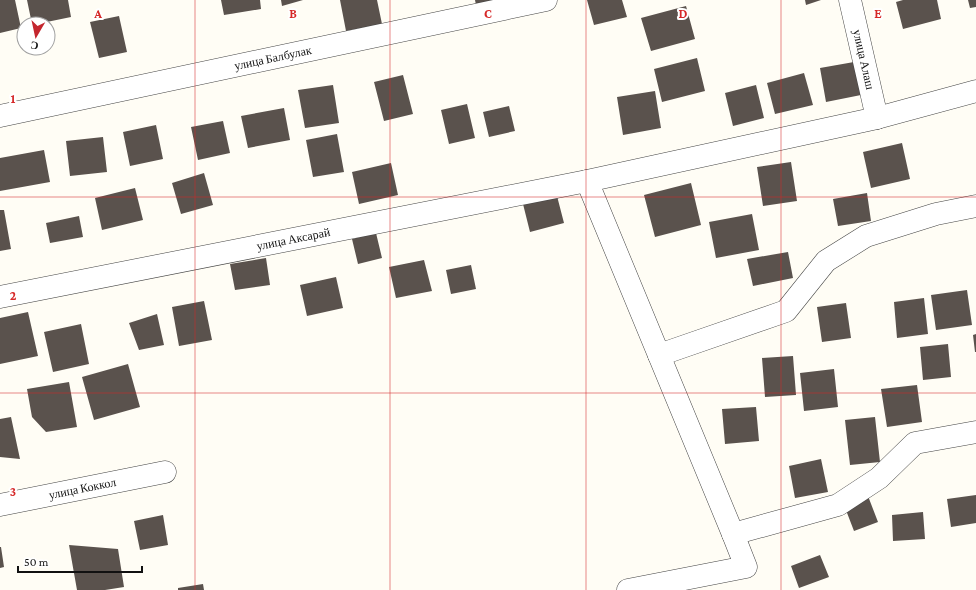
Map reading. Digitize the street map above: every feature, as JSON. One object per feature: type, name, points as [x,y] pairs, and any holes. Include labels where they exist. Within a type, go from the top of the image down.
[{"type":"street","name":"улица Балбулак","points":[[0,116],[546,0]]},
{"type":"street","name":"улица Алаш","points":[[850,0],[877,118]]},
{"type":"street","name":"улица Аксарай","points":[[0,297],[587,181],[877,118],[976,91]]},
{"type":"street","points":[[587,181],[734,534],[746,567],[628,590]]},
{"type":"street","points":[[659,355],[786,311],[826,261],[866,236],[936,214],[976,206]]},
{"type":"street","points":[[734,534],[838,505],[879,478],[915,443],[976,432]]},
{"type":"street","name":"улица Коккол","points":[[0,505],[165,472]]},
{"type":"building","points":[[0,0],[15,0],[18,16],[16,16],[16,29],[0,33]]},
{"type":"building","points":[[27,0],[68,0],[71,17],[56,20],[56,16],[30,16]]},
{"type":"building","points":[[221,0],[260,0],[261,9],[224,15]]},
{"type":"building","points":[[281,0],[303,0],[282,6]]},
{"type":"building","points":[[340,0],[377,0],[382,24],[346,31]]},
{"type":"building","points":[[475,0],[497,0],[476,5]]},
{"type":"building","points":[[587,0],[622,0],[627,17],[594,25]]},
{"type":"building","points":[[805,0],[821,0],[806,5]]},
{"type":"building","points":[[903,0],[937,0],[941,19],[903,29],[896,2]]},
{"type":"building","points":[[968,0],[976,0],[976,7],[970,8]]},
{"type":"building","points":[[686,6],[695,39],[651,51],[641,18]]},
{"type":"building","points":[[119,16],[127,52],[99,58],[90,22]]},
{"type":"building","points":[[697,58],[705,91],[662,102],[654,69]]},
{"type":"building","points":[[854,62],[861,95],[826,102],[820,68]]},
{"type":"building","points":[[804,73],[813,105],[775,114],[767,83]]},
{"type":"building","points":[[403,75],[413,114],[384,121],[374,82]]},
{"type":"building","points":[[333,85],[339,123],[305,128],[298,90]]},
{"type":"building","points":[[756,85],[764,118],[733,126],[725,93]]},
{"type":"building","points":[[655,91],[661,128],[623,135],[617,97]]},
{"type":"building","points":[[467,104],[475,138],[449,144],[441,110]]},
{"type":"building","points":[[509,106],[515,131],[489,137],[483,112]]},
{"type":"building","points":[[284,108],[290,140],[248,148],[241,116]]},
{"type":"building","points":[[223,121],[230,153],[198,160],[191,127]]},
{"type":"building","points":[[156,125],[163,159],[130,166],[123,132]]},
{"type":"building","points":[[337,134],[344,172],[313,177],[306,140]]},
{"type":"building","points":[[103,137],[107,172],[70,176],[66,141]]},
{"type":"building","points":[[902,143],[910,179],[871,188],[863,152]]},
{"type":"building","points":[[44,150],[50,182],[0,191],[0,158]]},
{"type":"building","points":[[791,162],[797,201],[763,206],[757,167]]},
{"type":"building","points":[[391,163],[398,195],[359,204],[352,172]]},
{"type":"building","points":[[204,173],[213,205],[181,214],[172,183]]},
{"type":"building","points":[[691,183],[701,225],[655,237],[644,195]]},
{"type":"building","points":[[135,188],[143,220],[102,230],[95,198]]},
{"type":"building","points":[[867,193],[871,221],[838,226],[833,199]]},
{"type":"building","points":[[557,196],[564,223],[530,232],[523,204]]},
{"type":"building","points":[[0,210],[4,210],[11,249],[0,251]]},
{"type":"building","points":[[752,214],[759,250],[716,258],[709,222]]},
{"type":"building","points":[[79,216],[83,237],[50,243],[46,223]]},
{"type":"building","points":[[376,233],[382,258],[358,264],[352,239]]},
{"type":"building","points":[[788,252],[793,278],[753,286],[747,259]]},
{"type":"building","points":[[266,258],[270,285],[235,290],[230,264]]},
{"type":"building","points":[[424,260],[432,291],[396,298],[389,267]]},
{"type":"building","points":[[471,265],[476,289],[451,294],[446,270]]},
{"type":"building","points":[[336,277],[343,308],[307,316],[300,285]]},
{"type":"building","points":[[967,290],[972,325],[936,330],[931,295]]},
{"type":"building","points":[[924,298],[928,334],[897,338],[894,302]]},
{"type":"building","points":[[204,301],[212,340],[179,346],[172,307]]},
{"type":"building","points":[[846,303],[851,338],[822,342],[817,307]]},
{"type":"building","points":[[28,312],[38,356],[0,364],[0,318]]},
{"type":"building","points":[[157,314],[164,345],[139,350],[129,323]]},
{"type":"building","points":[[81,324],[89,364],[53,372],[44,332]]},
{"type":"building","points":[[976,334],[976,352],[975,352],[973,335]]},
{"type":"building","points":[[948,344],[951,377],[923,380],[920,347]]},
{"type":"building","points":[[793,356],[796,395],[765,397],[762,358]]},
{"type":"building","points":[[128,364],[140,407],[94,420],[82,377]]},
{"type":"building","points":[[834,369],[838,407],[804,411],[800,373]]},
{"type":"building","points":[[69,382],[77,427],[46,432],[32,417],[27,389]]},
{"type":"building","points":[[917,385],[922,422],[887,427],[881,389]]},
{"type":"building","points":[[756,407],[759,441],[725,444],[722,409]]},
{"type":"building","points":[[11,417],[20,459],[0,457],[0,419]]},
{"type":"building","points":[[875,417],[880,462],[850,465],[845,420]]},
{"type":"building","points":[[821,459],[828,492],[795,498],[789,466]]},
{"type":"building","points":[[976,495],[976,523],[951,527],[947,499]]},
{"type":"building","points":[[868,496],[878,522],[854,531],[844,505]]},
{"type":"building","points":[[923,512],[925,539],[893,541],[892,515]]},
{"type":"building","points":[[163,515],[168,545],[140,550],[134,521]]},
{"type":"building","points":[[69,545],[118,549],[124,587],[105,590],[77,590]]},
{"type":"building","points":[[0,547],[4,567],[0,568]]},
{"type":"building","points":[[820,555],[829,577],[799,588],[791,566]]},
{"type":"building","points":[[203,584],[204,590],[178,590],[178,588]]}]
